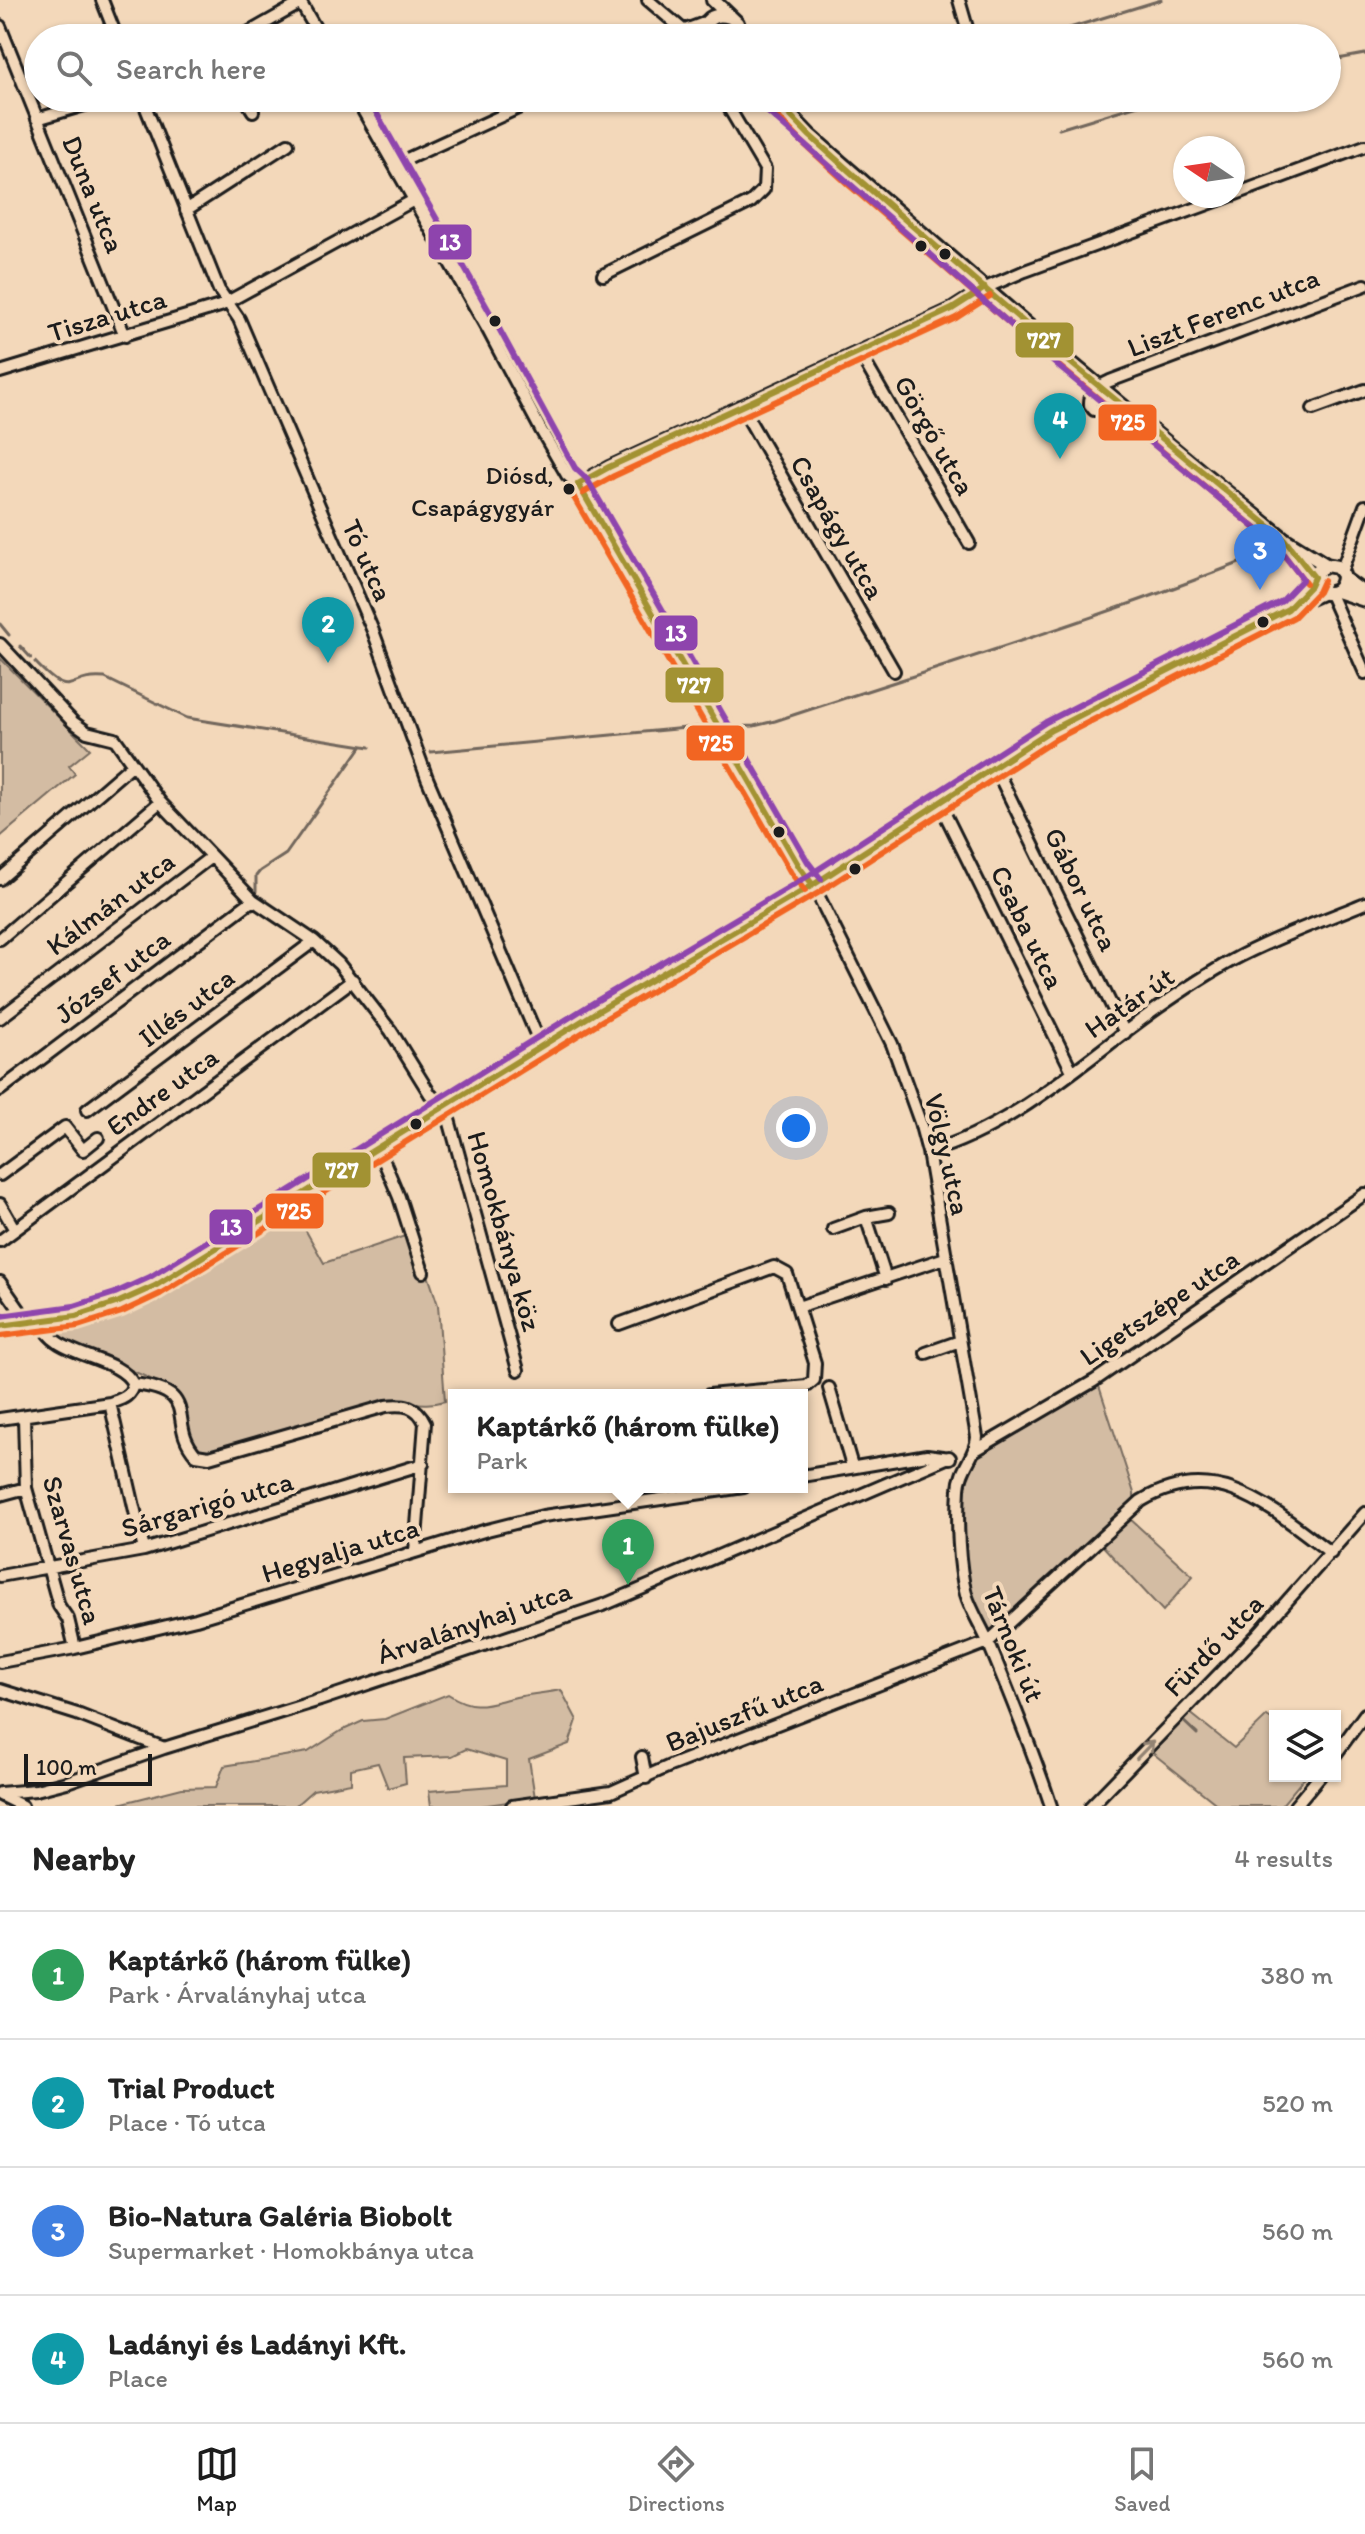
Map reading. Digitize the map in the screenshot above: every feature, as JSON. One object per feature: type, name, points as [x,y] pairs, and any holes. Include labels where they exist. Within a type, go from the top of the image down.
[{"type":"main road","points":[[705,0],[706,24]]},
{"type":"main road","points":[[713,0],[737,24]]},
{"type":"main road","points":[[707,21],[716,15],[730,17]]},
{"type":"main road","points":[[788,113],[857,178],[1099,386],[1284,539],[1326,565],[1332,565],[1365,597]]},
{"type":"main road","points":[[1284,539],[1314,578],[1315,585],[1330,593],[1365,597]]},
{"type":"main road","points":[[1314,578],[1317,571],[1326,565]]},
{"type":"main road","points":[[1330,593],[1342,586],[1342,575]]},
{"type":"street","points":[[102,0],[111,24]]},
{"type":"street","points":[[648,0],[677,24]]},
{"type":"street","points":[[959,0],[966,24]]},
{"type":"street","points":[[263,24],[300,2],[313,24]]},
{"type":"street","points":[[699,24],[707,21]]},
{"type":"street","name":"Duna utca","points":[[0,26],[24,86]]},
{"type":"street","name":"Duna utca","points":[[34,112],[125,336]]},
{"type":"street","points":[[37,119],[61,112]]},
{"type":"street","name":"Tó utca","points":[[148,112],[219,290],[239,319],[373,631],[427,778],[541,1046]]},
{"type":"street","name":"Völgy utca","points":[[364,112],[567,475],[578,484],[800,868],[813,885],[892,1044],[928,1152],[977,1437],[970,1456]]},
{"type":"street","points":[[394,165],[509,112]]},
{"type":"street","points":[[603,275],[751,202],[764,189],[765,169],[731,112]]},
{"type":"street","points":[[186,210],[288,144]]},
{"type":"street","points":[[1245,190],[1365,146]]},
{"type":"street","name":"Tisza utca","points":[[0,372],[220,306],[414,200]]},
{"type":"street","points":[[578,484],[952,309],[985,288],[1196,208]]},
{"type":"street","name":"Liszt Ferenc utca","points":[[1099,386],[1365,285]]},
{"type":"street","name":"Görgő utca","points":[[859,352],[969,543]]},
{"type":"street","points":[[1094,410],[1089,400],[1099,386]]},
{"type":"street","points":[[1313,409],[1365,390]]},
{"type":"street","name":"Csapágy utca","points":[[741,406],[894,671]]},
{"type":"street","points":[[1342,575],[1365,506]]},
{"type":"street","points":[[1288,609],[1314,578]]},
{"type":"street","points":[[0,1326],[76,1316],[146,1290],[541,1046],[813,885],[1080,715],[1288,609],[1330,593],[1365,673]]},
{"type":"street","name":"Homokbánya köz","points":[[0,644],[73,722],[87,732],[115,739],[160,802],[211,857],[253,900],[314,941],[353,980],[391,1031],[430,1094],[447,1112],[518,1370]]},
{"type":"street","points":[[0,879],[133,764]]},
{"type":"street","name":"Gábor utca","points":[[995,767],[1125,1033]]},
{"type":"street","points":[[0,939],[160,802]]},
{"type":"street","name":"Csaba utca","points":[[940,804],[1072,1071]]},
{"type":"street","name":"Kálmán utca","points":[[0,1018],[211,857]]},
{"type":"street","name":"József utca","points":[[0,1090],[253,900]]},
{"type":"street","name":"Határ út","points":[[928,1152],[954,1145],[989,1128],[1033,1100],[1159,1007],[1229,962],[1365,903]]},
{"type":"street","name":"Illés utca","points":[[87,1110],[314,941]]},
{"type":"street","name":"Endre utca","points":[[0,1241],[353,980]]},
{"type":"street","points":[[0,1175],[65,1127],[83,1150],[98,1138]]},
{"type":"street","points":[[378,1147],[399,1197],[423,1272]]},
{"type":"street","name":"Ligetszépe utca","points":[[970,1456],[1094,1381],[1365,1194]]},
{"type":"street","points":[[0,1204],[15,1230]]},
{"type":"street","points":[[833,1229],[866,1217],[889,1213]]},
{"type":"street","points":[[866,1217],[886,1279]]},
{"type":"street","points":[[798,1307],[945,1258]]},
{"type":"street","points":[[619,1324],[774,1267],[787,1274],[815,1363],[814,1380],[810,1384],[764,1389]]},
{"type":"street","points":[[0,1282],[21,1312],[23,1323]]},
{"type":"street","points":[[42,1322],[44,1330],[53,1339],[124,1373],[133,1384],[164,1390],[175,1398],[189,1448],[196,1455],[209,1457],[386,1406],[409,1406],[421,1413],[425,1423],[415,1552]]},
{"type":"street","points":[[926,1353],[960,1341]]},
{"type":"street","points":[[0,1419],[110,1403],[125,1397],[132,1391],[133,1384]]},
{"type":"street","points":[[829,1388],[852,1466]]},
{"type":"street","points":[[110,1403],[144,1550]]},
{"type":"street","name":"Szarvas utca","points":[[24,1417],[26,1488],[47,1567],[59,1606],[68,1619],[75,1648]]},
{"type":"street","points":[[808,1475],[927,1455],[970,1456]]},
{"type":"street","name":"Tárnoki út","points":[[970,1456],[959,1487],[961,1564],[967,1596],[988,1642],[1051,1806]]},
{"type":"street","name":"Árvalányhaj utca","points":[[0,1794],[36,1790],[67,1782],[606,1604],[949,1457]]},
{"type":"street","name":"Sárgarigó utca","points":[[0,1576],[144,1550],[423,1464]]},
{"type":"street","points":[[988,1642],[1141,1501],[1167,1488],[1196,1483],[1245,1493],[1331,1553]]},
{"type":"street","points":[[0,1495],[26,1488]]},
{"type":"street","name":"Hegyalja utca","points":[[0,1662],[196,1619],[487,1530],[543,1516],[702,1493]]},
{"type":"street","name":"Fürdő utca","points":[[1091,1806],[1257,1635],[1365,1513]]},
{"type":"street","name":"Bajuszfű utca","points":[[512,1806],[611,1792],[687,1759],[988,1642]]},
{"type":"street","points":[[0,1690],[77,1714],[164,1748]]},
{"type":"street","points":[[1341,1747],[1365,1714]]},
{"type":"street","points":[[642,1757],[646,1778]]},
{"type":"street","points":[[1295,1806],[1315,1782]]},
{"type":"street","points":[[0,1794],[22,1806]]},
{"type":"shaded area","points":[[0,658],[90,749],[69,766],[75,774],[0,837]]},
{"type":"shaded area","points":[[292,1206],[324,1263],[414,1233],[438,1305],[445,1401],[423,1404],[387,1402],[208,1456],[192,1444],[182,1404],[166,1386],[61,1338],[51,1326],[117,1312],[172,1283]]},
{"type":"shaded area","points":[[1099,1386],[1134,1493],[1134,1502],[989,1632],[973,1597],[966,1561],[964,1487],[971,1465],[979,1455]]},
{"type":"shaded area","points":[[1129,1518],[1193,1576],[1163,1611],[1101,1544]]},
{"type":"shaded area","points":[[561,1690],[577,1720],[569,1744],[529,1759],[535,1798],[481,1806],[431,1806],[429,1791],[506,1785],[506,1761],[466,1749],[452,1756],[404,1758],[406,1783],[388,1788],[378,1763],[351,1769],[351,1783],[313,1790],[295,1806],[111,1806],[182,1788],[216,1787],[224,1766],[308,1752],[363,1721],[385,1719],[448,1694],[466,1703],[482,1704]]},
{"type":"shaded area","points":[[1189,1712],[1234,1748],[1267,1716],[1269,1782],[1301,1782],[1281,1806],[1219,1806],[1150,1751]]},
{"type":"waterway","points":[[1083,24],[1161,0]]},
{"type":"waterway","points":[[298,9],[306,24]]},
{"type":"waterway","points":[[1341,58],[1365,54]]},
{"type":"waterway","points":[[1059,129],[1115,112]]},
{"type":"waterway","points":[[1252,527],[1277,548]]},
{"type":"waterway","points":[[730,727],[775,721],[966,659],[1155,595],[1279,547],[1297,563]]},
{"type":"waterway","points":[[0,624],[9,635]]},
{"type":"waterway","points":[[20,646],[31,658]]},
{"type":"waterway","points":[[35,662],[57,682],[70,684],[105,678],[187,718],[370,747]]},
{"type":"waterway","points":[[431,752],[697,727]]},
{"type":"waterway","points":[[254,895],[256,876],[286,854],[361,747]]},
{"type":"waterway","points":[[1180,1718],[1197,1734]]},
{"type":"transit line","name":"13","points":[[376,112],[575,468],[587,479],[808,862],[821,879]]},
{"type":"transit line","name":"13","points":[[0,1316],[74,1306],[115,1293],[150,1277],[593,1003],[808,876],[1046,722],[1282,601],[1302,580],[1277,546],[1058,366],[768,112]]},
{"type":"transit line","name":"725","points":[[776,112],[802,142],[850,186],[1059,366],[1277,546],[1306,583]]},
{"type":"transit line","name":"727","points":[[787,112],[857,178],[1065,358],[1284,539],[1314,577]]},
{"type":"transit line","name":"727","points":[[578,484],[952,309],[985,288]]},
{"type":"transit line","name":"725","points":[[583,493],[956,318],[990,296]]},
{"type":"transit line","name":"727","points":[[578,484],[800,868],[813,885]]},
{"type":"transit line","name":"725","points":[[569,489],[791,873],[805,891]]},
{"type":"transit line","name":"727","points":[[0,1326],[76,1316],[155,1286],[598,1011],[813,885],[1051,730],[1288,609],[1310,586],[1314,577]]},
{"type":"transit line","name":"725","points":[[1,1336],[78,1326],[122,1312],[160,1294],[603,1020],[818,893],[1056,739],[1294,617],[1318,592],[1323,581]]},
{"type":"place","name":"Ladányi és Ladányi Kft.","points":[[1060,459]]},
{"type":"place","name":"Diósd, Csapágygyár","points":[[569,489]]},
{"type":"place","name":"Bio-Natura Galéria Biobolt","points":[[1260,590]]},
{"type":"place","name":"Trial Product","points":[[328,663]]},
{"type":"place","name":"Kaptárkő (három fülke)","points":[[628,1585]]}]
